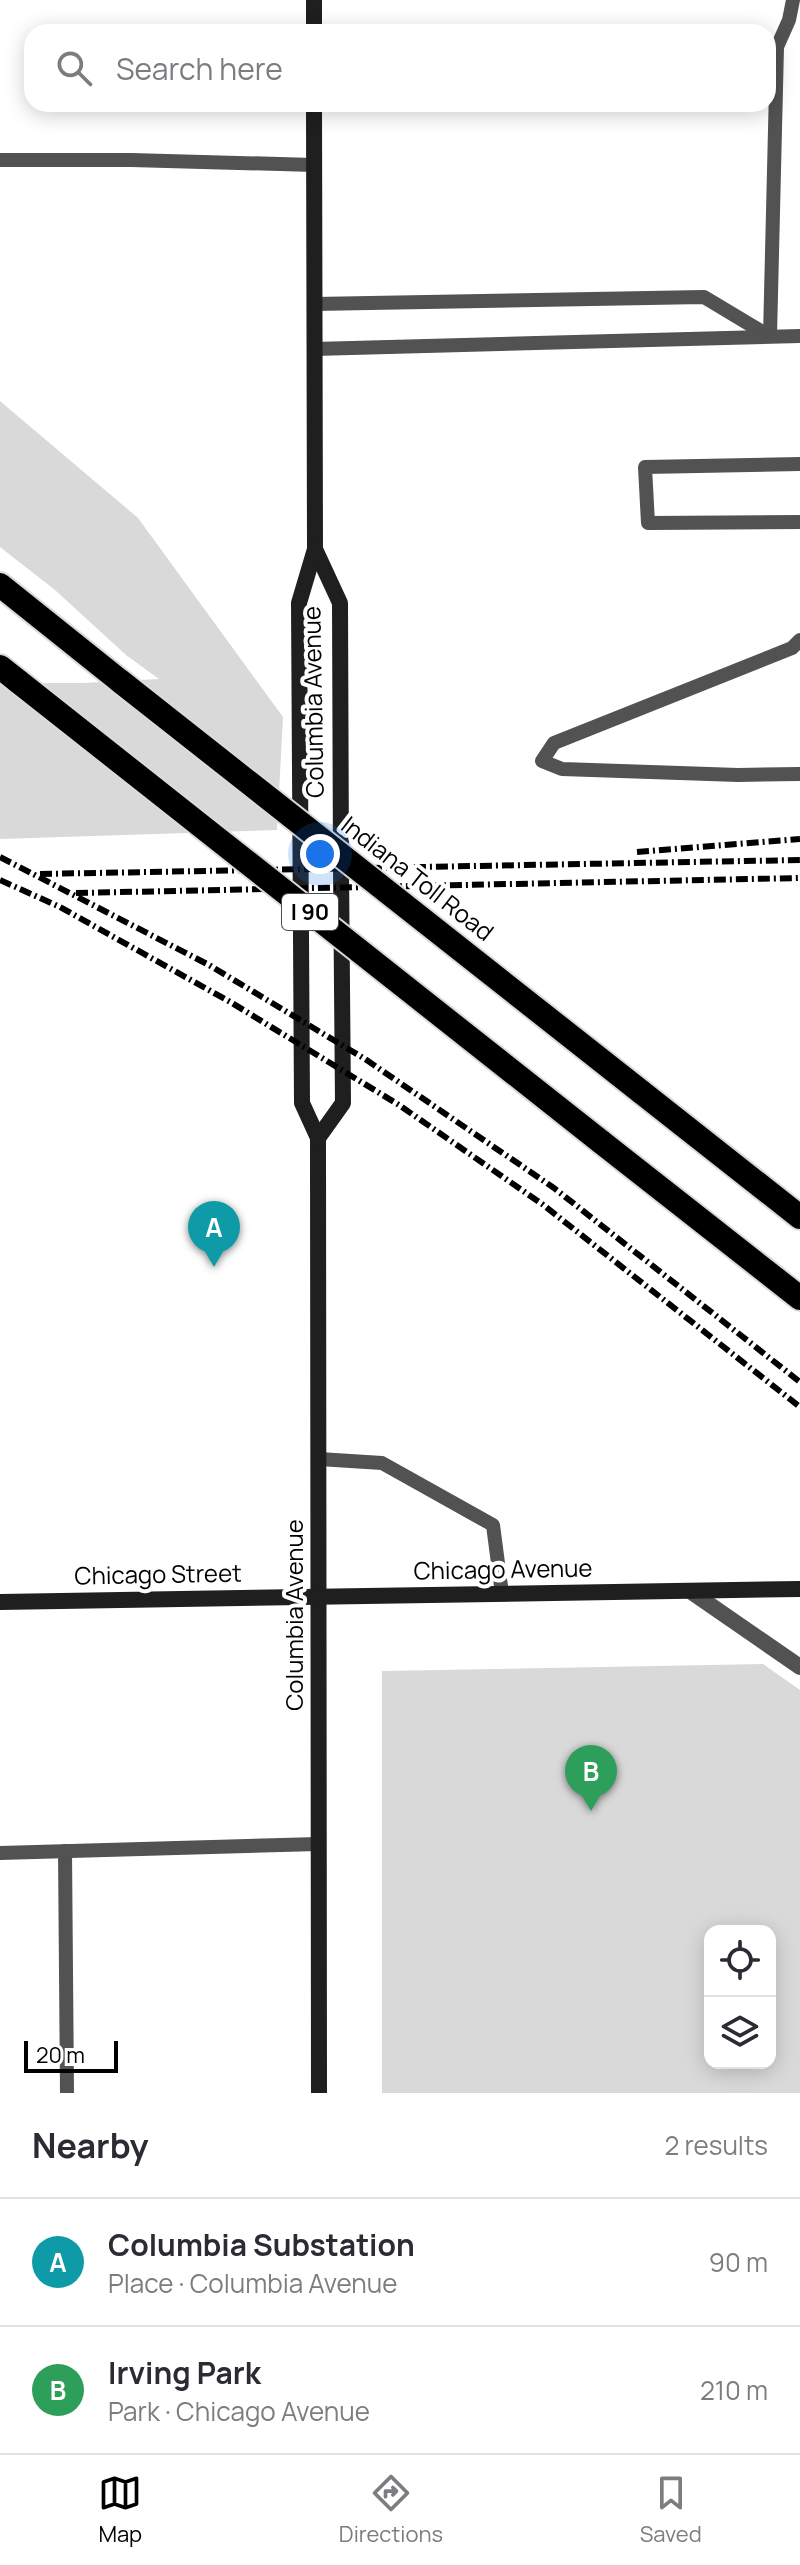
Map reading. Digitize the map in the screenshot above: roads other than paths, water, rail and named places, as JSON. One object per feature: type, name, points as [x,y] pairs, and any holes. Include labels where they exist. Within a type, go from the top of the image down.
[{"type":"highway","name":"Indiana Toll Road","points":[[0,585],[800,1217]]},
{"type":"highway","name":"I 90","points":[[0,667],[800,1298]]},
{"type":"street","points":[[314,0],[314,24]]},
{"type":"street","name":"Columbia Avenue","points":[[314,112],[315,549],[299,603],[302,1103],[318,1138],[319,2093]]},
{"type":"street","name":"Columbia Avenue","points":[[315,549],[340,603],[343,1103],[318,1138]]},
{"type":"street","points":[[690,1591],[800,1589]]},
{"type":"street","points":[[690,1591],[800,1667]]},
{"type":"street","name":"Chicago Avenue","points":[[318,1597],[690,1591]]},
{"type":"street","name":"Chicago Street","points":[[0,1602],[318,1597]]},
{"type":"lane","points":[[776,88],[777,47],[789,20],[793,0]]},
{"type":"lane","points":[[770,336],[775,112]]},
{"type":"lane","points":[[0,160],[314,165]]},
{"type":"lane","points":[[314,304],[704,297],[770,336]]},
{"type":"lane","points":[[314,349],[800,336]]},
{"type":"lane","points":[[800,464],[645,467],[648,523],[800,522]]},
{"type":"lane","points":[[797,647],[554,743],[542,761],[562,769],[800,774]]},
{"type":"lane","points":[[319,1459],[382,1463],[493,1525],[502,1594]]},
{"type":"lane","points":[[0,1853],[318,1844]]},
{"type":"lane","points":[[65,1851],[67,2093]]},
{"type":"railway","points":[[637,852],[800,839]]},
{"type":"railway","points":[[0,857],[209,965],[365,1059],[554,1188],[800,1382]]},
{"type":"railway","points":[[40,874],[800,860]]},
{"type":"railway","points":[[76,893],[800,878]]},
{"type":"railway","points":[[0,880],[60,907],[232,1003],[399,1105],[542,1204],[800,1407]]},
{"type":"place","name":"Columbia Substation","points":[[214,1267]]},
{"type":"place","name":"Irving Park","points":[[591,1811]]}]
